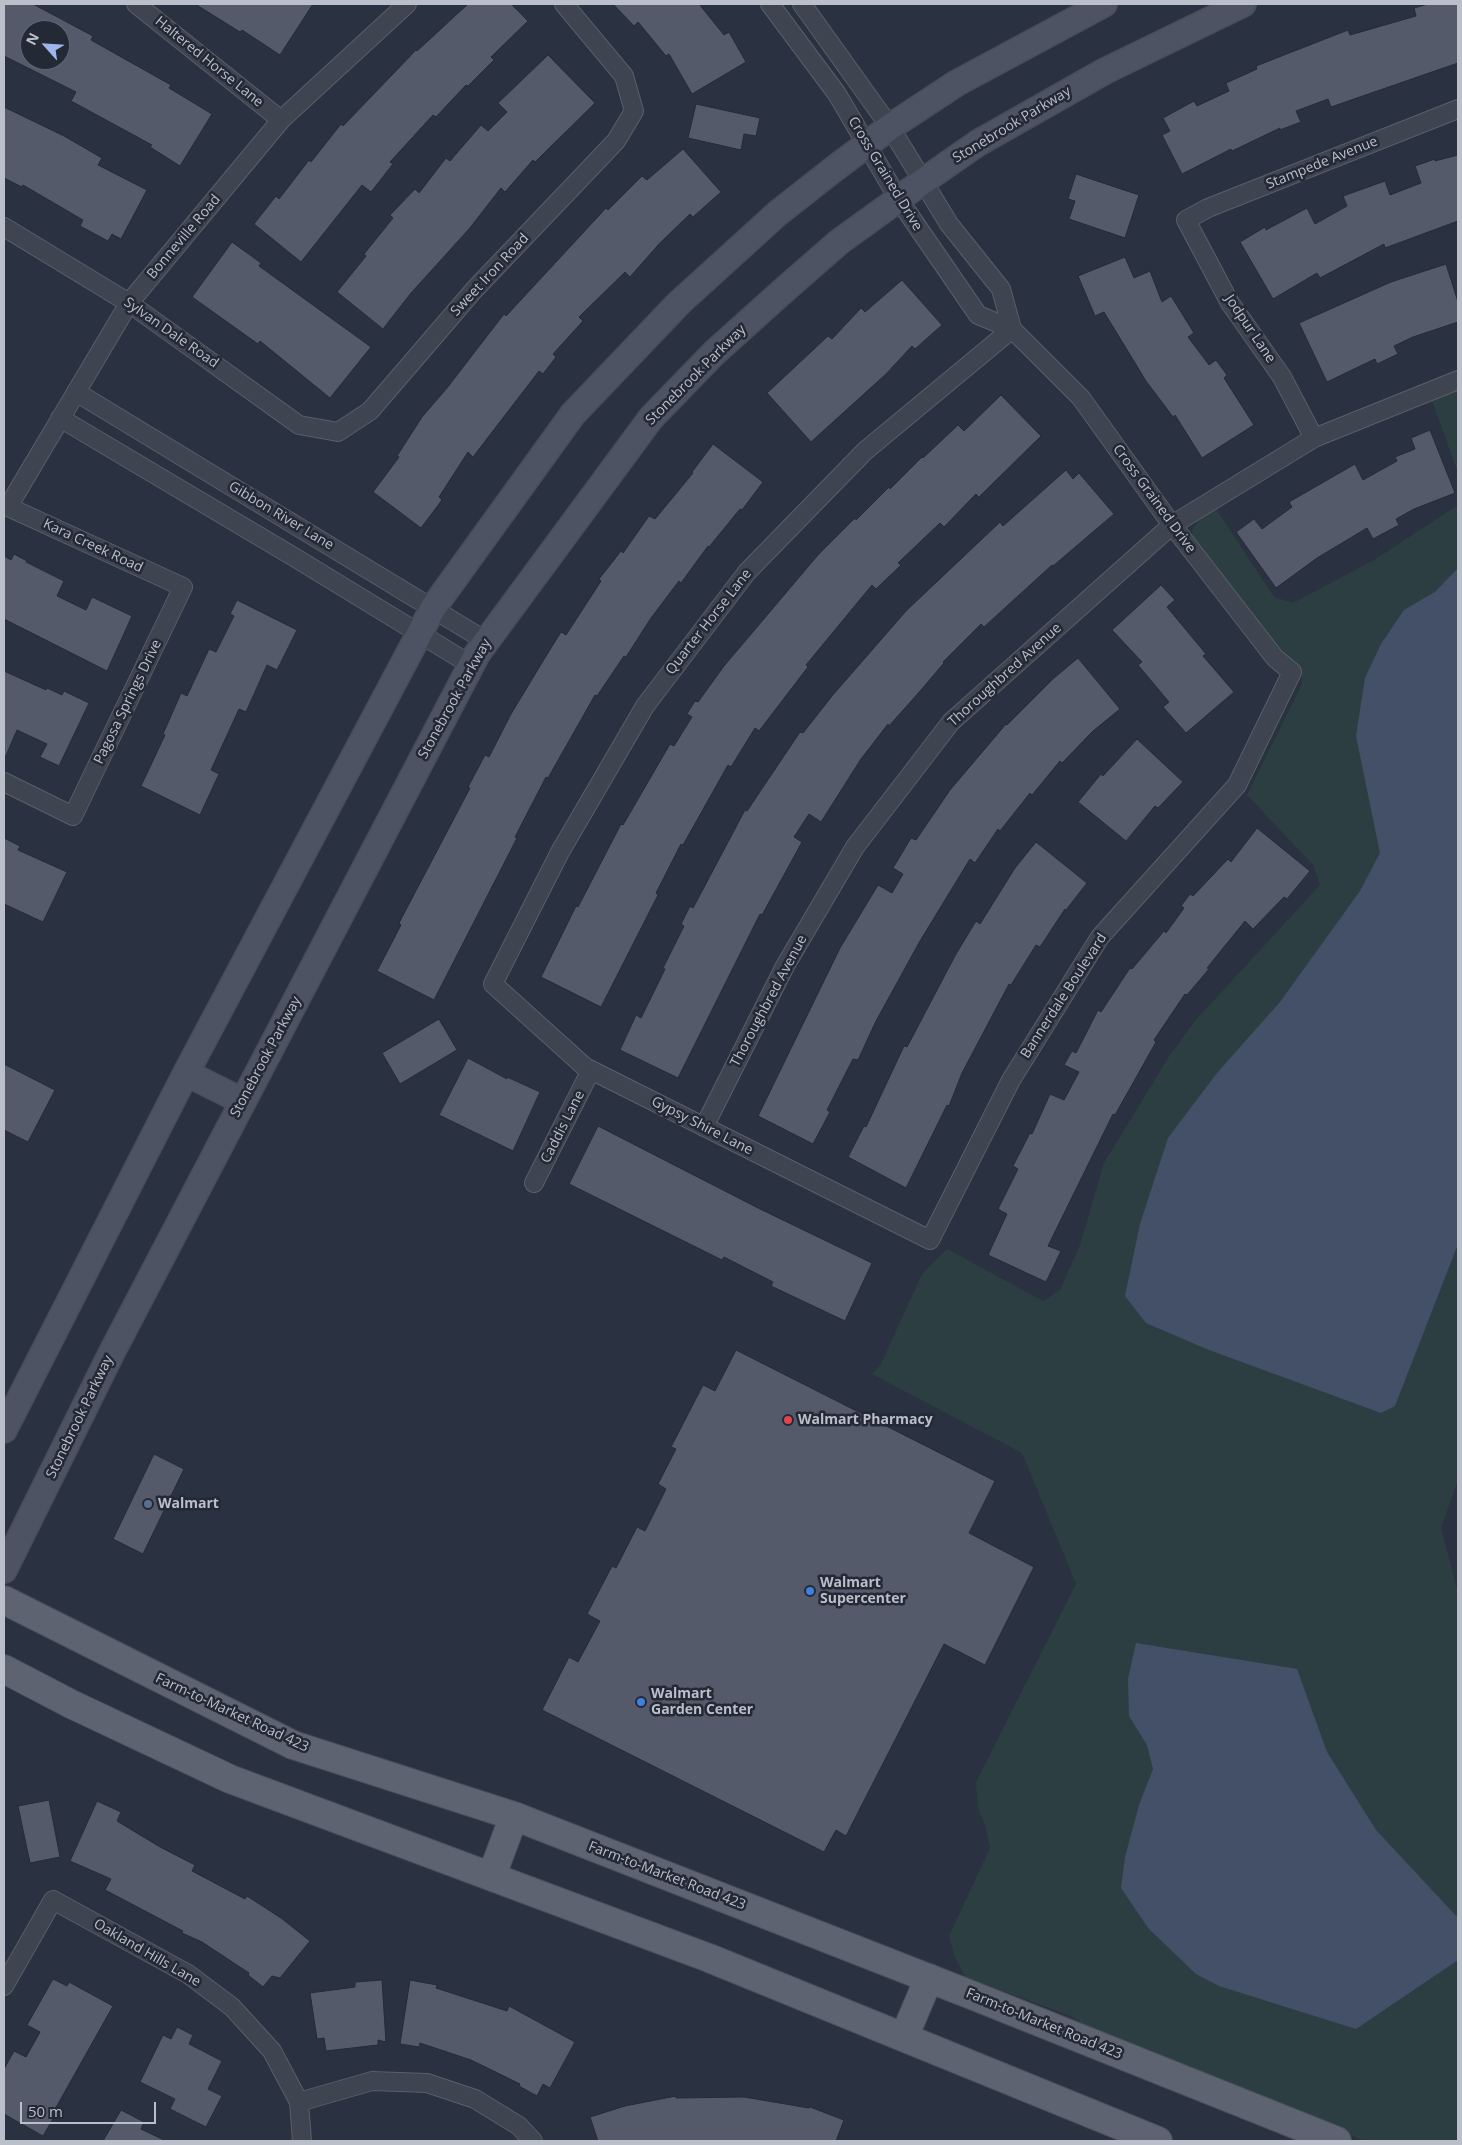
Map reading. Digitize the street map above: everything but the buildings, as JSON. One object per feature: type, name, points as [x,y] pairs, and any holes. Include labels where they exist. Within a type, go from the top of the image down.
[{"type":"main road","points":[[4,1430],[186,1073],[433,608],[573,414],[686,297],[778,213],[866,144],[890,126],[957,83],[1104,4]]},
{"type":"main road","name":"Stonebrook Parkway","points":[[4,1570],[111,1354],[471,665],[486,641],[651,418],[714,353],[840,242],[978,142],[1105,71],[1243,4]]},
{"type":"main road","points":[[186,1073],[242,1101]]},
{"type":"main road","name":"Farm-to-Market Road 423","points":[[4,1600],[293,1745],[514,1816],[929,1978],[1337,2141]]},
{"type":"main road","points":[[4,1669],[71,1704],[230,1779],[349,1825],[492,1875],[709,1958],[1158,2141]]},
{"type":"main road","points":[[492,1875],[514,1816]]},
{"type":"main road","points":[[904,2037],[929,1978]]},
{"type":"street","name":"Haltered Horse Lane","points":[[136,4],[281,120]]},
{"type":"street","name":"Bonneville Road","points":[[6,506],[129,302],[281,120],[407,4]]},
{"type":"street","name":"Sweet Iron Road","points":[[338,432],[370,412],[474,290],[616,141],[634,111],[624,76],[564,4]]},
{"type":"street","name":"Cross Grained Drive","points":[[770,4],[837,94],[899,200],[978,315],[1012,329],[1082,398],[1172,525],[1275,658],[1292,672]]},
{"type":"street","name":"Cross Grained Drive","points":[[802,4],[890,126],[949,224],[1001,289],[1012,329]]},
{"type":"street","name":"Stampede Avenue","points":[[1186,220],[1208,208],[1458,109]]},
{"type":"street","name":"Jodpur Lane","points":[[1186,220],[1230,303],[1276,368],[1314,438]]},
{"type":"street","name":"Sylvan Dale Road","points":[[4,226],[129,302],[299,426],[338,432]]},
{"type":"street","name":"Quarter Horse Lane","points":[[493,984],[560,852],[645,706],[747,572],[865,451],[1012,329]]},
{"type":"street","name":"Thoroughbred Avenue","points":[[704,1127],[785,966],[855,847],[951,722],[1172,525],[1314,438],[1458,380]]},
{"type":"street","name":"Gibbon River Lane","points":[[76,392],[486,641]]},
{"type":"street","name":"Gibbon River Lane","points":[[60,418],[471,665]]},
{"type":"street","name":"Kara Creek Road","points":[[6,506],[183,587]]},
{"type":"street","name":"Pagosa Springs Drive","points":[[4,782],[73,816],[183,587]]},
{"type":"street","name":"Bannerdale Boulevard","points":[[930,1240],[1011,1080],[1095,946],[1238,786],[1292,672]]},
{"type":"street","name":"Gypsy Shire Lane","points":[[493,984],[585,1067],[930,1240]]},
{"type":"street","name":"Caddis Lane","points":[[534,1183],[591,1070]]},
{"type":"street","name":"Oakland Hills Lane","points":[[4,1986],[53,1900],[188,1974],[232,2007],[272,2051],[299,2102],[302,2141]]},
{"type":"street","points":[[299,2102],[372,2081],[427,2083],[475,2098],[519,2126],[533,2141]]},
{"type":"shaded area","points":[[1458,388],[1458,473],[1431,398]]},
{"type":"shaded area","points":[[1458,505],[1458,1480],[1441,1528],[1458,1592],[1458,2141],[1365,2141],[1094,2033],[1071,2016],[965,1977],[954,1955],[949,1936],[990,1848],[986,1828],[978,1808],[976,1782],[1076,1584],[1022,1453],[872,1374],[880,1366],[922,1274],[947,1249],[1043,1301],[1060,1290],[1080,1245],[1104,1163],[1168,1058],[1194,1022],[1320,885],[1313,865],[1247,795],[1302,684],[1301,672],[1263,634],[1193,538],[1192,530],[1201,518],[1216,509],[1274,597],[1293,603],[1374,560]]},
{"type":"water","points":[[1458,568],[1458,1244],[1395,1406],[1381,1413],[1209,1350],[1146,1323],[1125,1296],[1140,1224],[1168,1138],[1217,1073],[1280,1002],[1360,891],[1380,853],[1356,736],[1365,678],[1381,644],[1404,610],[1435,592]]},
{"type":"water","points":[[1136,1643],[1297,1669],[1327,1752],[1376,1830],[1458,1918],[1458,1960],[1356,2029],[1219,1986],[1196,1974],[1149,1929],[1121,1888],[1125,1857],[1139,1805],[1153,1769],[1147,1745],[1129,1716],[1128,1679]]},
{"type":"place","name":"Walmart Pharmacy","points":[[788,1420]]},
{"type":"place","name":"Walmart","points":[[148,1504]]},
{"type":"place","name":"Walmart Supercenter","points":[[810,1591]]},
{"type":"place","name":"Walmart Garden Center","points":[[641,1702]]}]
